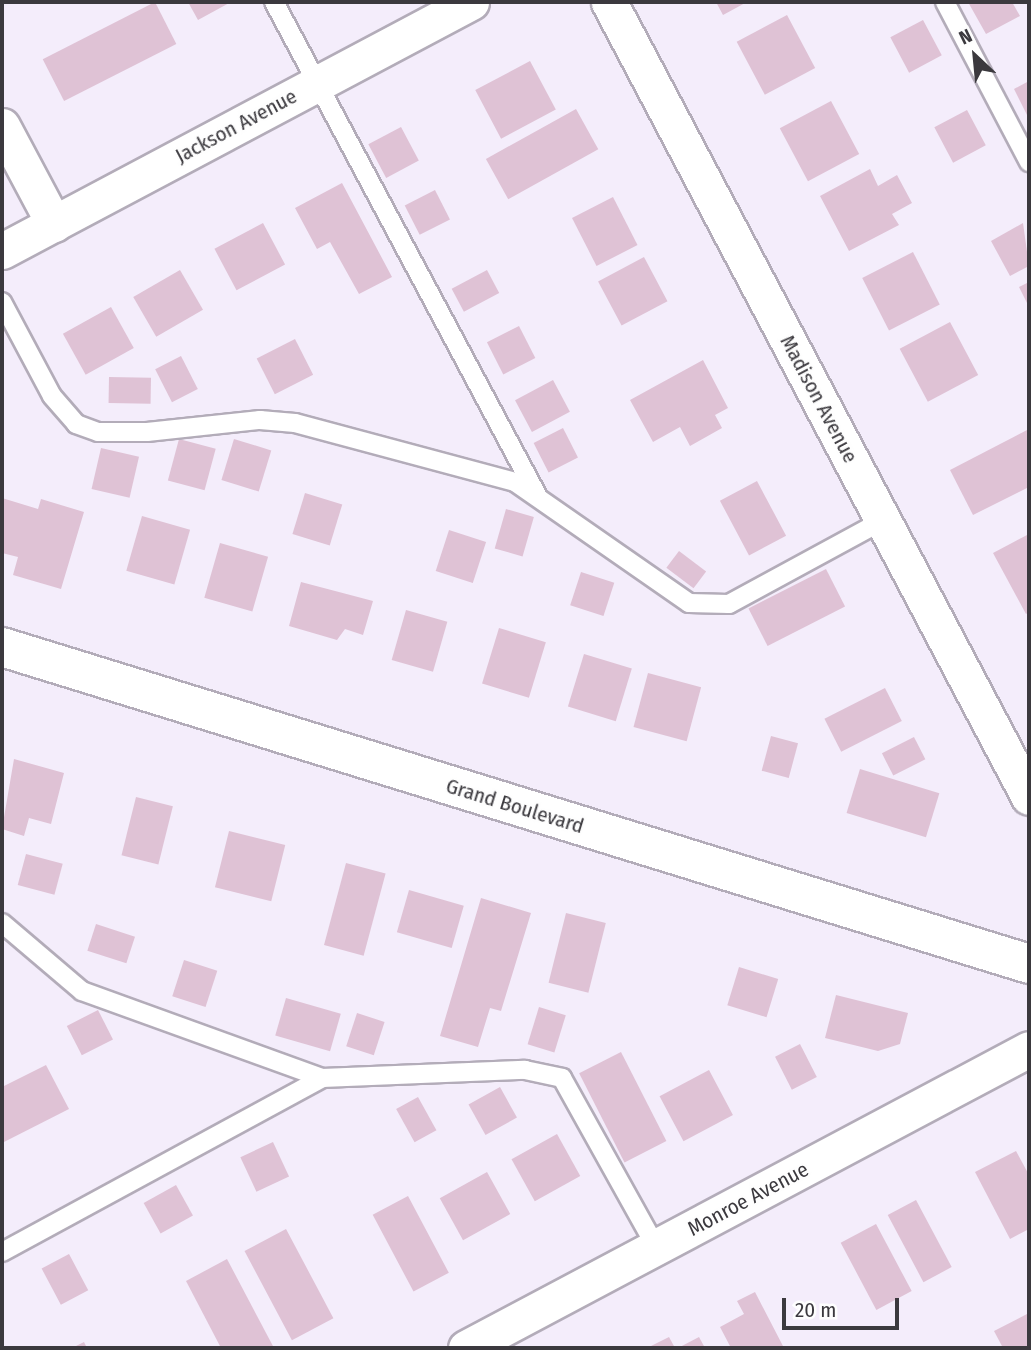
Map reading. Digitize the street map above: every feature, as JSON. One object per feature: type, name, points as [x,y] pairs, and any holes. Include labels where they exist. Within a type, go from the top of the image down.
[{"type":"street","name":"Jackson Avenue","points":[[2,251],[471,2]]},
{"type":"street","name":"Madison Avenue","points":[[609,2],[1029,797]]},
{"type":"street","points":[[2,126],[54,224]]},
{"type":"street","name":"Grand Boulevard","points":[[2,647],[1029,964]]},
{"type":"street","name":"Monroe Avenue","points":[[467,1348],[1029,1049]]},
{"type":"lane","points":[[274,2],[539,498]]},
{"type":"lane","points":[[945,2],[1029,162]]},
{"type":"lane","points":[[2,302],[52,396],[76,424],[98,432],[147,432],[260,420],[295,423],[515,482],[669,594],[709,608],[729,604],[884,520]]},
{"type":"lane","points":[[2,923],[82,991],[322,1078],[525,1070],[562,1078],[656,1247]]},
{"type":"lane","points":[[2,1252],[322,1078]]},
{"type":"building","points":[[155,2],[176,44],[64,101],[43,59]]},
{"type":"building","points":[[188,2],[231,2],[198,20]]},
{"type":"building","points":[[716,2],[747,2],[723,15]]},
{"type":"building","points":[[968,2],[1012,2],[1020,16],[986,34]]},
{"type":"building","points":[[787,15],[815,68],[765,95],[737,42]]},
{"type":"building","points":[[923,20],[942,55],[909,73],[890,37]]},
{"type":"building","points":[[530,61],[556,110],[501,139],[475,90]]},
{"type":"building","points":[[1029,81],[1029,119],[1014,89]]},
{"type":"building","points":[[831,101],[859,154],[808,181],[780,128]]},
{"type":"building","points":[[576,109],[598,149],[508,199],[486,159]]},
{"type":"building","points":[[967,110],[986,145],[953,163],[934,127]]},
{"type":"building","points":[[401,127],[419,161],[386,178],[368,144]]},
{"type":"building","points":[[870,169],[878,186],[897,175],[912,203],[892,214],[899,225],[849,251],[820,196]]},
{"type":"building","points":[[342,183],[392,277],[359,294],[330,242],[317,249],[295,208]]},
{"type":"building","points":[[435,190],[450,219],[420,235],[405,205]]},
{"type":"building","points":[[613,197],[638,245],[597,266],[572,218]]},
{"type":"building","points":[[263,223],[285,264],[237,290],[214,249]]},
{"type":"building","points":[[1023,223],[1029,266],[1010,276],[991,241]]},
{"type":"building","points":[[913,252],[940,305],[889,330],[862,278]]},
{"type":"building","points":[[644,257],[667,301],[622,326],[598,281]]},
{"type":"building","points":[[180,270],[203,310],[156,337],[133,297]]},
{"type":"building","points":[[487,270],[499,293],[464,312],[452,289]]},
{"type":"building","points":[[1029,282],[1029,307],[1019,287]]},
{"type":"building","points":[[111,307],[134,348],[86,375],[63,334]]},
{"type":"building","points":[[950,322],[978,375],[928,402],[900,349]]},
{"type":"building","points":[[519,326],[535,358],[503,374],[487,342]]},
{"type":"building","points":[[295,339],[313,375],[275,394],[257,359]]},
{"type":"building","points":[[181,356],[198,389],[172,402],[155,369]]},
{"type":"building","points":[[703,360],[728,408],[715,415],[722,428],[690,446],[680,427],[653,442],[630,400]]},
{"type":"building","points":[[109,377],[151,378],[151,404],[109,403]]},
{"type":"building","points":[[553,380],[570,412],[532,432],[515,400]]},
{"type":"building","points":[[563,428],[578,457],[549,472],[534,443]]},
{"type":"building","points":[[1029,429],[1029,487],[973,515],[950,470]]},
{"type":"building","points":[[179,439],[216,449],[205,490],[168,481]]},
{"type":"building","points":[[234,439],[271,450],[259,492],[221,480]]},
{"type":"building","points":[[101,448],[139,457],[130,498],[92,489]]},
{"type":"building","points":[[757,481],[786,536],[749,555],[720,501]]},
{"type":"building","points":[[305,493],[342,504],[330,546],[292,534]]},
{"type":"building","points":[[2,498],[38,509],[41,499],[84,512],[61,589],[13,575],[18,557],[2,553]]},
{"type":"building","points":[[506,509],[534,517],[523,556],[495,548]]},
{"type":"building","points":[[142,516],[190,530],[174,585],[126,571]]},
{"type":"building","points":[[449,530],[486,542],[473,583],[436,571]]},
{"type":"building","points":[[1029,534],[1029,612],[1026,614],[993,553]]},
{"type":"building","points":[[220,543],[268,557],[252,612],[204,598]]},
{"type":"building","points":[[679,551],[706,571],[694,588],[666,568]]},
{"type":"building","points":[[826,569],[845,606],[768,646],[748,608]]},
{"type":"building","points":[[581,572],[614,583],[603,616],[570,605]]},
{"type":"building","points":[[301,582],[373,601],[363,635],[345,629],[337,640],[289,626]]},
{"type":"building","points":[[406,610],[447,622],[433,672],[392,660]]},
{"type":"building","points":[[499,628],[546,642],[529,698],[482,683]]},
{"type":"building","points":[[584,654],[632,669],[616,721],[568,707]]},
{"type":"building","points":[[648,673],[701,687],[687,741],[634,727]]},
{"type":"building","points":[[885,688],[902,721],[841,752],[824,719]]},
{"type":"building","points":[[771,736],[798,743],[789,778],[762,771]]},
{"type":"building","points":[[914,737],[925,759],[893,776],[882,753]]},
{"type":"building","points":[[14,759],[64,773],[51,824],[29,818],[24,836],[2,829]]},
{"type":"building","points":[[860,769],[939,793],[926,837],[847,813]]},
{"type":"building","points":[[136,797],[173,806],[158,864],[121,855]]},
{"type":"building","points":[[229,831],[285,845],[271,901],[215,887]]},
{"type":"building","points":[[26,854],[63,864],[54,895],[18,885]]},
{"type":"building","points":[[346,863],[386,874],[364,956],[324,945]]},
{"type":"building","points":[[409,890],[464,906],[452,948],[397,932]]},
{"type":"building","points":[[481,898],[531,913],[501,1011],[490,1008],[478,1047],[440,1036]]},
{"type":"building","points":[[566,913],[606,923],[588,993],[549,983]]},
{"type":"building","points":[[96,924],[135,937],[126,963],[87,951]]},
{"type":"building","points":[[184,960],[217,971],[206,1007],[172,996]]},
{"type":"building","points":[[739,967],[778,979],[767,1017],[727,1005]]},
{"type":"building","points":[[836,995],[908,1013],[900,1044],[878,1051],[825,1038]]},
{"type":"building","points":[[286,998],[341,1014],[330,1051],[275,1035]]},
{"type":"building","points":[[539,1007],[566,1015],[554,1052],[528,1044]]},
{"type":"building","points":[[98,1010],[113,1039],[82,1055],[67,1026]]},
{"type":"building","points":[[357,1013],[385,1022],[374,1055],[346,1046]]},
{"type":"building","points":[[800,1044],[817,1077],[792,1090],[775,1057]]},
{"type":"building","points":[[621,1052],[666,1141],[625,1162],[579,1073]]},
{"type":"building","points":[[46,1065],[69,1109],[2,1143],[2,1087]]},
{"type":"building","points":[[709,1070],[733,1115],[683,1141],[660,1096]]},
{"type":"building","points":[[500,1087],[517,1118],[485,1135],[469,1104]]},
{"type":"building","points":[[418,1097],[436,1130],[415,1142],[396,1109]]},
{"type":"building","points":[[557,1134],[580,1176],[535,1201],[512,1159]]},
{"type":"building","points":[[273,1142],[289,1176],[256,1192],[240,1157]]},
{"type":"building","points":[[1016,1151],[1029,1175],[1029,1229],[1010,1239],[975,1172]]},
{"type":"building","points":[[487,1172],[510,1214],[463,1240],[440,1198]]},
{"type":"building","points":[[176,1185],[193,1216],[161,1234],[144,1203]]},
{"type":"building","points":[[408,1196],[449,1273],[414,1292],[373,1215]]},
{"type":"building","points":[[916,1200],[952,1267],[923,1282],[888,1215]]},
{"type":"building","points":[[876,1224],[912,1291],[876,1310],[841,1243]]},
{"type":"building","points":[[286,1229],[333,1318],[292,1340],[245,1251]]},
{"type":"building","points":[[69,1254],[88,1290],[61,1305],[42,1269]]},
{"type":"building","points":[[227,1259],[274,1348],[221,1348],[186,1281]]},
{"type":"building","points":[[755,1292],[784,1348],[731,1348],[720,1327],[744,1314],[737,1301]]},
{"type":"building","points":[[1027,1314],[1029,1348],[1003,1348],[994,1331]]},
{"type":"building","points":[[669,1337],[675,1348],[652,1348],[651,1346]]},
{"type":"building","points":[[699,1337],[705,1348],[678,1348]]},
{"type":"building","points":[[84,1342],[87,1348],[72,1348]]}]
